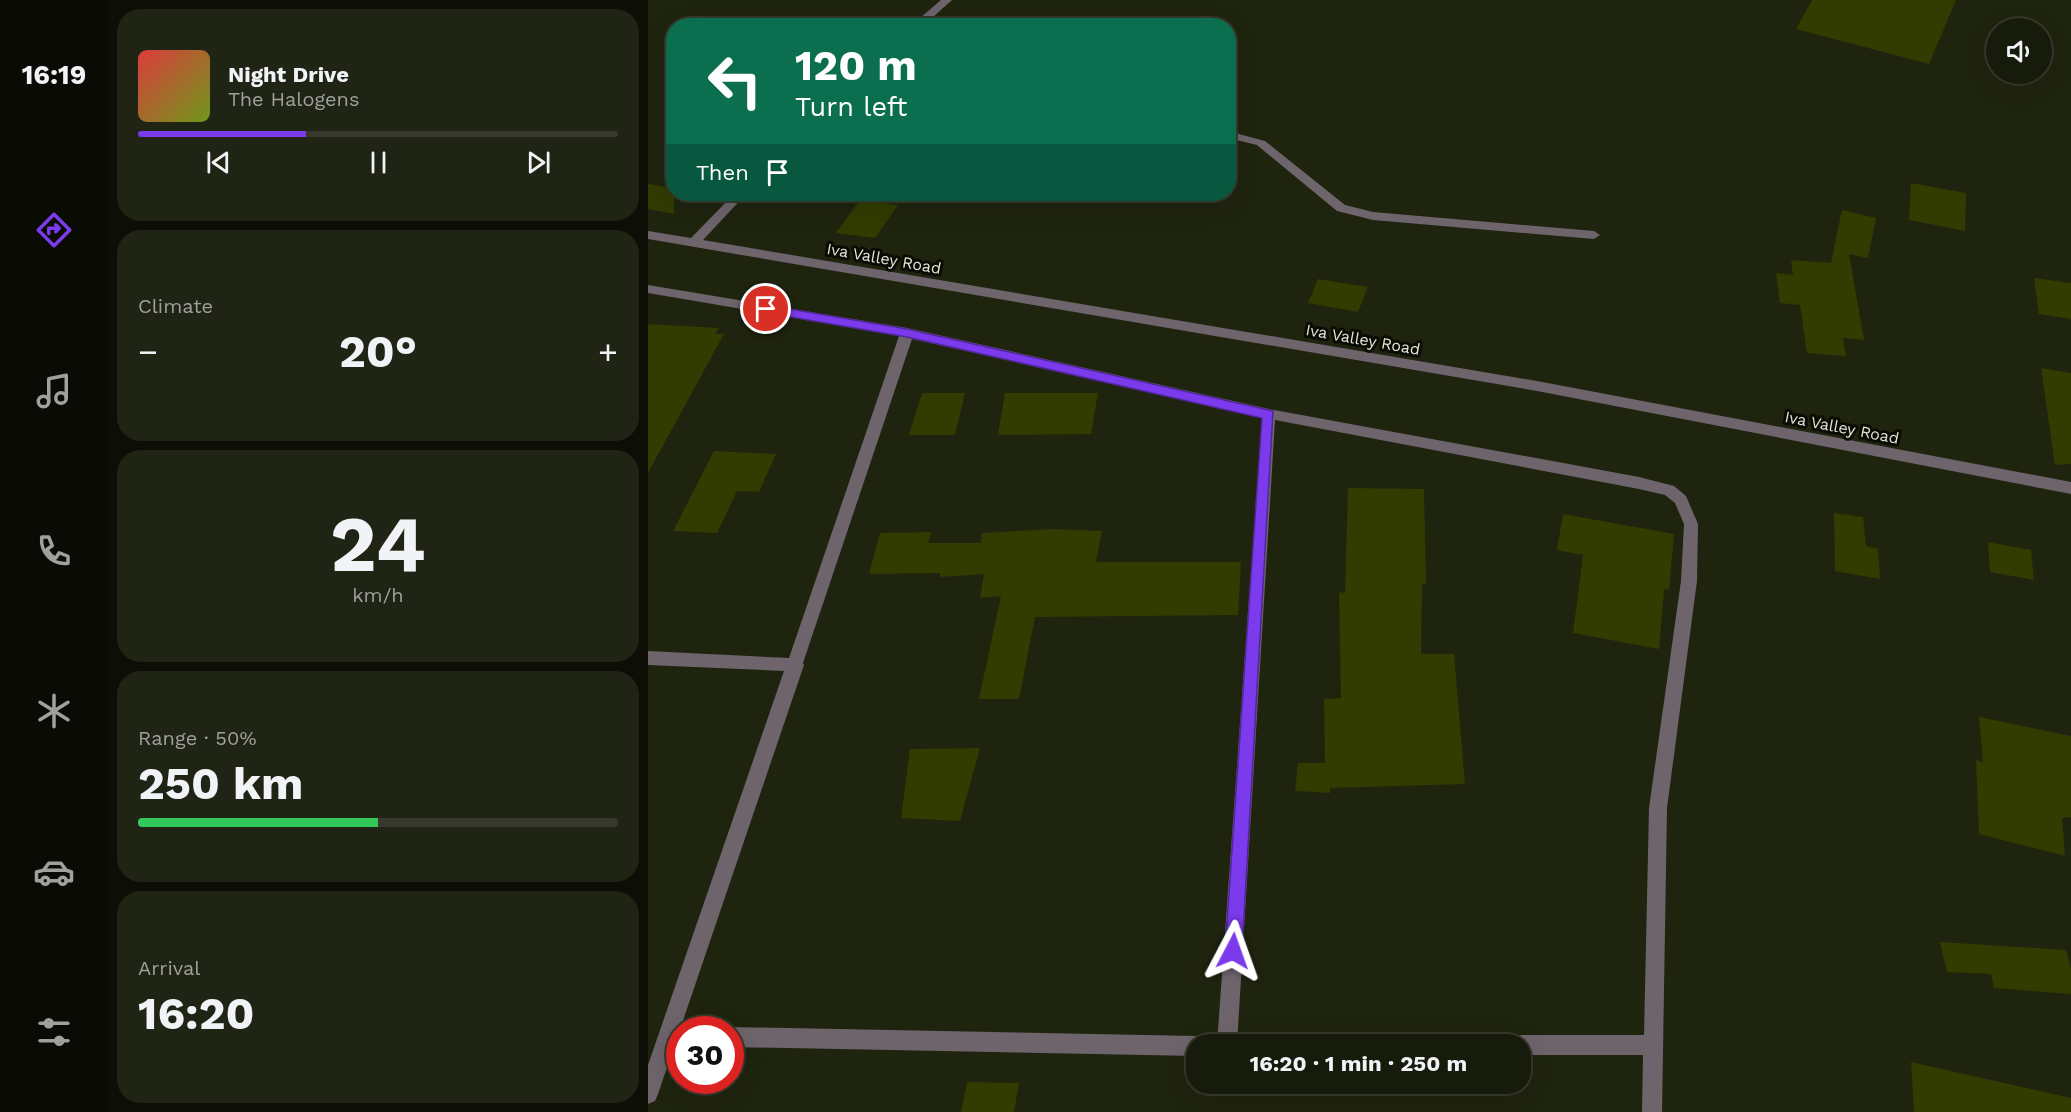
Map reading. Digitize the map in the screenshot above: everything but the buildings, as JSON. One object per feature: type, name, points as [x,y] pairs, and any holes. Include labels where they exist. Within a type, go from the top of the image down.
[{"type":"street","points":[[926,18],[947,0]]},
{"type":"street","points":[[1236,136],[1261,143],[1341,208],[1373,216],[1594,235]]},
{"type":"street","points":[[694,243],[733,201]]},
{"type":"street","name":"Iva Valley Road","points":[[648,235],[1537,386],[2071,488]]},
{"type":"street","points":[[648,289],[907,333],[1269,414],[1670,490],[1682,500],[1691,525],[1689,581],[1658,808],[1652,1112]]},
{"type":"street","points":[[682,1016],[907,333]]},
{"type":"street","points":[[1228,1034],[1269,414]]},
{"type":"street","points":[[648,658],[796,665]]},
{"type":"street","points":[[744,1037],[1186,1046]]},
{"type":"street","points":[[1531,1045],[1654,1045]]},
{"type":"street","points":[[648,1094],[666,1055]]},
{"type":"route","points":[[766,309],[907,333],[1269,414],[1233,951]]}]
